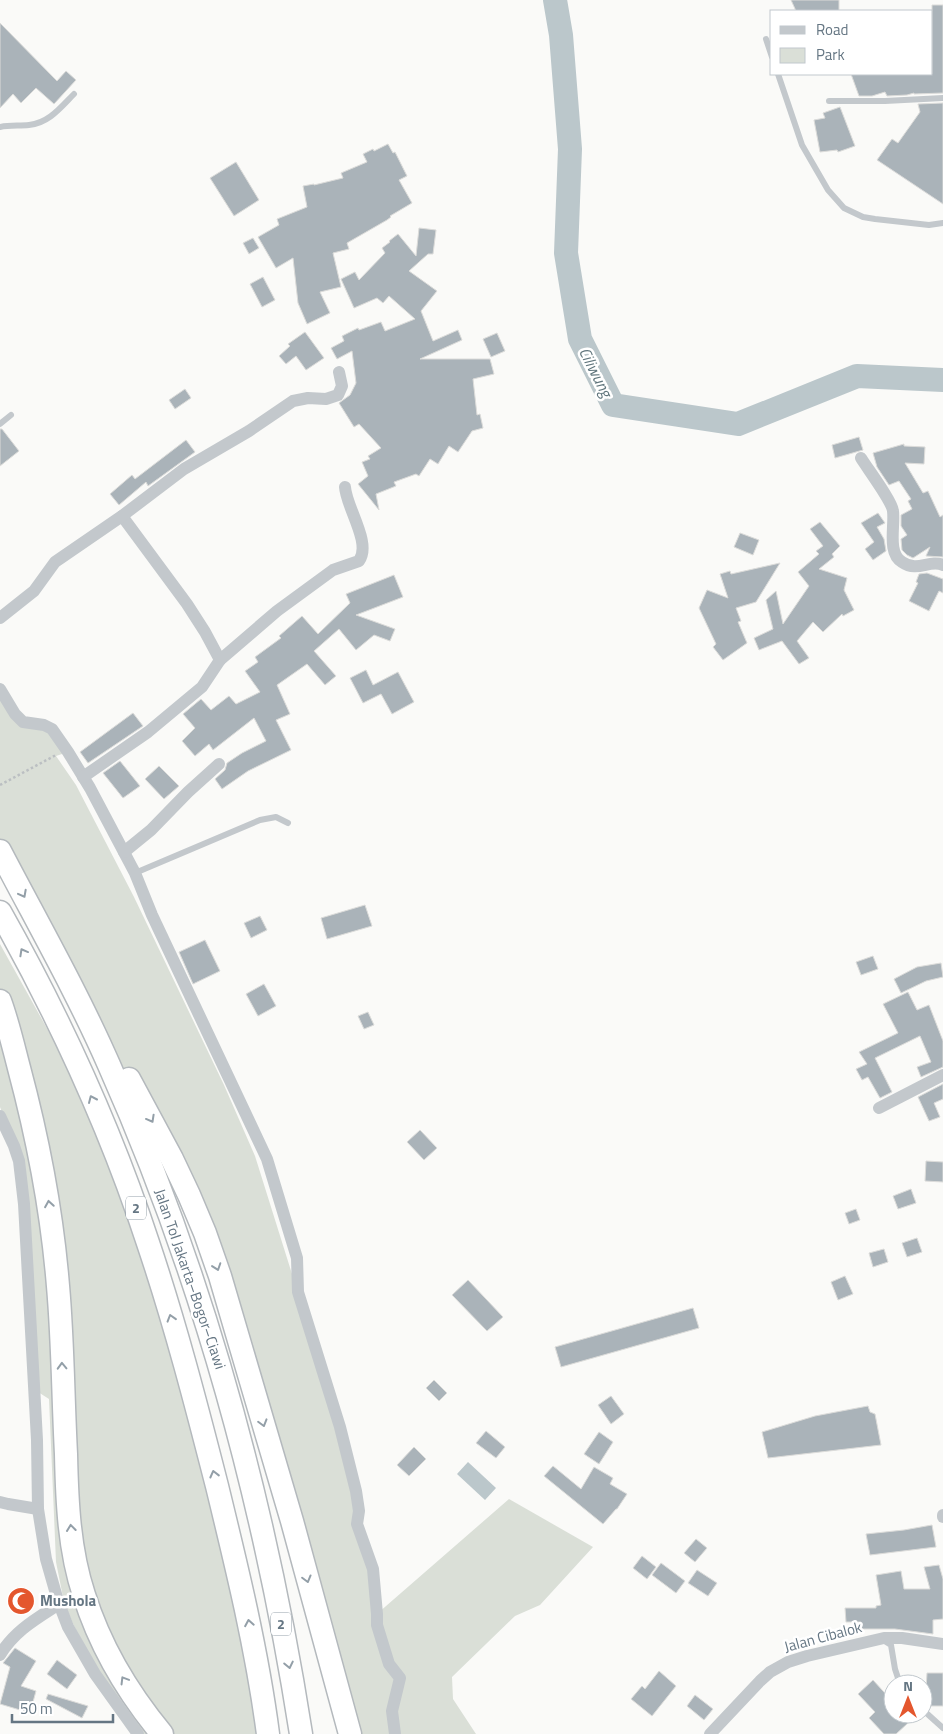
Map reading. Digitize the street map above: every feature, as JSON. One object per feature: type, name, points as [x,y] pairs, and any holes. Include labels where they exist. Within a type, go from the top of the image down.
[{"type":"highway","name":"Jalan Tol Jakarta–Bogor–Ciawi","points":[[0,851],[72,987],[126,1102],[197,1292],[236,1421],[258,1514],[292,1677],[301,1734]]},
{"type":"highway","name":"Jalan Tol Jakarta–Bogor–Ciawi","points":[[0,912],[24,955],[74,1058],[113,1147],[148,1242],[198,1411],[236,1561],[268,1732]]},
{"type":"highway","points":[[72,987],[151,1118],[206,1233],[292,1521],[350,1734]]},
{"type":"highway","points":[[0,1001],[32,1120],[51,1222],[58,1287],[68,1502],[76,1566],[83,1594],[110,1656],[126,1685],[162,1734]]},
{"type":"street","points":[[0,618],[34,591],[55,562],[122,516],[184,469],[249,431],[286,404],[299,399],[326,400],[338,395],[342,386],[339,372]]},
{"type":"street","points":[[861,458],[893,510],[894,552],[899,560],[904,564],[914,567],[937,563],[943,565]]},
{"type":"street","points":[[83,777],[148,732],[202,688],[220,660],[277,611],[333,570],[354,564],[361,558],[362,544],[346,497],[345,487]]},
{"type":"street","points":[[122,516],[206,632],[220,660]]},
{"type":"street","points":[[0,689],[15,714],[23,722],[44,725],[52,729],[83,777],[135,873],[152,915],[261,1145],[278,1192],[297,1258],[298,1292],[340,1427],[356,1491],[359,1511],[357,1524],[373,1569],[377,1625],[389,1664],[400,1678],[392,1711],[395,1734]]},
{"type":"street","points":[[124,852],[151,830],[219,764]]},
{"type":"street","points":[[878,1108],[943,1075]]},
{"type":"street","points":[[0,1116],[19,1161],[24,1204],[37,1440],[38,1509],[46,1559],[68,1627],[83,1654],[138,1734]]},
{"type":"street","points":[[0,1502],[38,1509]]},
{"type":"street","points":[[0,1655],[18,1631],[59,1604]]},
{"type":"street","name":"Jalan Cibalok","points":[[710,1734],[760,1681],[781,1665],[807,1656],[879,1639],[902,1638],[943,1644]]},
{"type":"lane","points":[[766,39],[770,51]]},
{"type":"lane","points":[[778,75],[802,145],[832,196],[844,208],[863,217],[875,220],[929,226],[943,223]]},
{"type":"lane","points":[[0,127],[30,125],[44,121],[57,112],[74,94]]},
{"type":"lane","points":[[829,101],[943,98]]},
{"type":"lane","points":[[0,424],[11,415]]},
{"type":"lane","points":[[135,873],[260,820],[276,817],[288,823]]},
{"type":"lane","points":[[879,1639],[891,1645],[897,1674]]},
{"type":"lane","points":[[933,1719],[943,1728]]},
{"type":"path","points":[[0,785],[59,751]]},
{"type":"green space","points":[[0,689],[15,714],[39,724],[68,752],[56,756],[76,785],[134,897],[224,1085],[255,1156],[340,1427],[378,1613],[509,1499],[593,1547],[540,1605],[515,1616],[452,1677],[453,1699],[476,1734],[350,1734],[220,1276],[0,851]]},
{"type":"green space","points":[[0,944],[113,1147],[148,1242],[268,1734],[138,1734],[115,1701],[74,1626],[64,1602],[56,1562],[49,1399],[35,1390],[22,1167],[0,1107]]},
{"type":"shaded area","points":[[468,1462],[496,1488],[485,1500],[457,1474]]},
{"type":"building","points":[[791,0],[839,0],[839,10],[796,10]]},
{"type":"building","points":[[932,5],[943,5],[943,93],[914,93],[887,96],[885,92],[872,96],[859,96],[851,75],[933,75]]},
{"type":"building","points":[[0,23],[57,81],[66,71],[76,80],[54,104],[36,88],[21,103],[13,94],[0,108]]},
{"type":"building","points":[[943,103],[943,204],[877,160],[892,139],[898,143],[920,112],[918,104]]},
{"type":"building","points":[[840,107],[855,146],[838,152],[837,150],[820,152],[814,120],[825,118],[823,113]]},
{"type":"building","points":[[388,144],[393,153],[395,152],[407,176],[399,180],[412,203],[347,243],[349,249],[333,253],[341,287],[320,292],[330,313],[307,324],[298,303],[293,258],[276,268],[258,237],[279,225],[277,219],[307,207],[303,186],[343,178],[341,173],[367,162],[363,154]]},
{"type":"building","points":[[236,162],[259,200],[234,216],[210,178]]},
{"type":"building","points":[[419,228],[436,230],[433,254],[428,254],[409,271],[437,291],[421,311],[433,341],[458,330],[462,340],[420,359],[490,359],[494,374],[473,379],[477,415],[480,414],[483,428],[472,431],[458,452],[449,446],[438,464],[430,459],[419,476],[416,474],[394,482],[396,486],[376,494],[379,510],[358,484],[368,476],[362,462],[370,459],[368,456],[381,448],[359,424],[354,427],[339,403],[350,395],[356,383],[352,351],[337,359],[331,348],[344,341],[342,336],[358,328],[359,330],[381,322],[385,331],[415,319],[389,296],[383,303],[377,298],[354,308],[341,279],[355,272],[359,280],[385,253],[382,248],[398,234],[416,256]]},
{"type":"building","points":[[253,238],[259,248],[249,254],[243,243]]},
{"type":"building","points":[[263,277],[275,300],[262,307],[250,284]]},
{"type":"building","points":[[305,332],[324,358],[306,370],[296,356],[286,364],[279,356],[290,346],[288,344]]},
{"type":"building","points":[[497,333],[505,351],[491,357],[483,339]]},
{"type":"building","points":[[185,389],[191,398],[175,409],[169,400]]},
{"type":"building","points":[[0,429],[2,429],[19,451],[0,466]]},
{"type":"building","points":[[859,437],[863,450],[835,458],[832,445]]},
{"type":"building","points":[[186,440],[195,452],[148,486],[146,482],[119,505],[110,494],[132,475],[135,479]]},
{"type":"building","points":[[904,444],[904,446],[925,447],[924,464],[905,463],[923,493],[928,491],[940,517],[943,515],[943,557],[926,556],[930,547],[913,558],[902,550],[901,539],[907,535],[901,526],[901,515],[912,509],[908,501],[911,499],[899,481],[889,485],[877,467],[873,453]]},
{"type":"building","points":[[878,513],[885,523],[877,527],[884,539],[886,551],[873,560],[865,549],[874,542],[861,523]]},
{"type":"building","points":[[820,522],[840,546],[832,554],[834,557],[819,569],[847,578],[844,590],[854,610],[843,616],[842,614],[823,632],[813,622],[797,641],[809,658],[799,664],[782,641],[759,650],[754,638],[773,629],[766,600],[776,591],[783,624],[809,586],[798,572],[819,554],[816,551],[823,546],[810,529]]},
{"type":"building","points":[[740,533],[759,540],[753,555],[734,547]]},
{"type":"building","points":[[780,563],[756,602],[736,608],[741,621],[738,622],[747,643],[723,660],[713,647],[716,644],[699,608],[707,590],[728,598],[720,574],[730,571],[731,574]]},
{"type":"building","points":[[927,573],[943,579],[943,593],[939,591],[929,611],[909,601],[918,583],[916,582],[919,574]]},
{"type":"building","points":[[394,575],[403,597],[356,615],[395,629],[390,641],[374,635],[356,650],[339,629],[314,651],[336,676],[325,685],[307,664],[277,685],[290,714],[276,720],[291,750],[248,771],[222,789],[215,779],[225,770],[227,763],[266,741],[254,718],[213,750],[209,744],[195,756],[182,741],[195,728],[183,714],[201,699],[211,710],[229,696],[236,704],[260,692],[245,671],[258,662],[255,657],[281,638],[279,636],[302,616],[318,634],[350,603],[346,594]]},
{"type":"building","points":[[366,670],[373,685],[398,672],[414,702],[392,714],[381,694],[363,703],[350,678]]},
{"type":"building","points":[[133,713],[143,726],[88,763],[80,752]]},
{"type":"building","points":[[120,761],[140,786],[123,798],[103,773]]},
{"type":"building","points":[[159,766],[179,786],[164,799],[145,779]]},
{"type":"building","points":[[365,905],[372,926],[327,939],[321,918]]},
{"type":"building","points":[[260,916],[267,930],[251,938],[244,923]]},
{"type":"building","points":[[205,940],[220,971],[193,984],[179,952]]},
{"type":"building","points":[[873,956],[878,969],[861,975],[856,962]]},
{"type":"building","points":[[941,963],[943,977],[926,981],[901,993],[894,979],[917,967]]},
{"type":"building","points":[[264,984],[276,1006],[258,1016],[246,994]]},
{"type":"building","points":[[908,992],[917,1010],[929,1005],[943,1041],[943,1067],[921,1077],[917,1067],[931,1062],[920,1036],[875,1058],[892,1092],[880,1098],[868,1077],[862,1080],[856,1069],[867,1064],[859,1052],[898,1033],[883,1004]]},
{"type":"building","points":[[368,1012],[374,1025],[364,1029],[358,1016]]},
{"type":"building","points":[[943,1084],[943,1099],[934,1103],[940,1117],[929,1121],[918,1097]]},
{"type":"building","points":[[420,1130],[437,1148],[424,1160],[407,1142]]},
{"type":"building","points":[[926,1161],[943,1162],[943,1182],[925,1181]]},
{"type":"building","points":[[911,1189],[916,1203],[898,1209],[893,1196]]},
{"type":"building","points":[[856,1209],[860,1220],[849,1224],[845,1213]]},
{"type":"building","points":[[917,1238],[922,1252],[907,1257],[902,1243]]},
{"type":"building","points":[[884,1249],[888,1262],[873,1267],[869,1253]]},
{"type":"building","points":[[845,1276],[853,1294],[838,1300],[831,1282]]},
{"type":"building","points":[[468,1280],[503,1317],[487,1331],[452,1295]]},
{"type":"building","points":[[693,1308],[699,1328],[561,1367],[555,1347]]},
{"type":"building","points":[[434,1380],[447,1393],[439,1401],[426,1388]]},
{"type":"building","points":[[611,1396],[624,1414],[611,1424],[598,1405]]},
{"type":"building","points":[[868,1406],[870,1412],[875,1414],[881,1445],[768,1458],[762,1432],[815,1416]]},
{"type":"building","points":[[486,1431],[505,1447],[496,1458],[476,1443]]},
{"type":"building","points":[[599,1432],[613,1442],[599,1464],[584,1454]]},
{"type":"building","points":[[414,1447],[426,1459],[409,1476],[397,1465]]},
{"type":"building","points":[[553,1466],[581,1489],[594,1467],[613,1478],[610,1484],[627,1494],[617,1509],[603,1524],[544,1476]]},
{"type":"building","points":[[932,1525],[936,1547],[870,1555],[866,1534]]},
{"type":"building","points":[[696,1539],[707,1548],[695,1562],[684,1553]]},
{"type":"building","points":[[642,1556],[656,1567],[647,1579],[633,1568]]},
{"type":"building","points":[[661,1563],[685,1581],[676,1593],[652,1575]]},
{"type":"building","points":[[939,1565],[943,1579],[943,1619],[933,1620],[933,1634],[895,1629],[861,1629],[861,1622],[846,1622],[845,1608],[876,1608],[876,1606],[881,1605],[876,1575],[901,1571],[904,1589],[930,1589],[924,1567]]},
{"type":"building","points":[[697,1570],[717,1583],[708,1596],[688,1583]]},
{"type":"building","points":[[15,1648],[36,1661],[21,1686],[36,1691],[30,1713],[0,1704],[10,1667],[3,1663]]},
{"type":"building","points":[[57,1660],[77,1675],[67,1689],[47,1674]]},
{"type":"building","points":[[659,1671],[676,1686],[652,1716],[631,1699],[642,1686],[645,1689]]},
{"type":"building","points":[[943,1673],[943,1706],[933,1706],[933,1674],[927,1674]]},
{"type":"building","points":[[873,1680],[883,1691],[883,1724],[907,1724],[896,1734],[884,1734],[869,1718],[875,1712],[858,1694]]},
{"type":"building","points":[[48,1694],[88,1706],[82,1718],[46,1699]]},
{"type":"building","points":[[695,1695],[713,1709],[704,1720],[687,1706]]},
{"type":"waterway","name":"Ciliwung","points":[[555,0],[561,35],[570,149],[566,253],[580,339],[613,405],[738,424],[857,376],[943,380]]},
{"type":"place","name":"Mushola","points":[[21,1601]]}]
